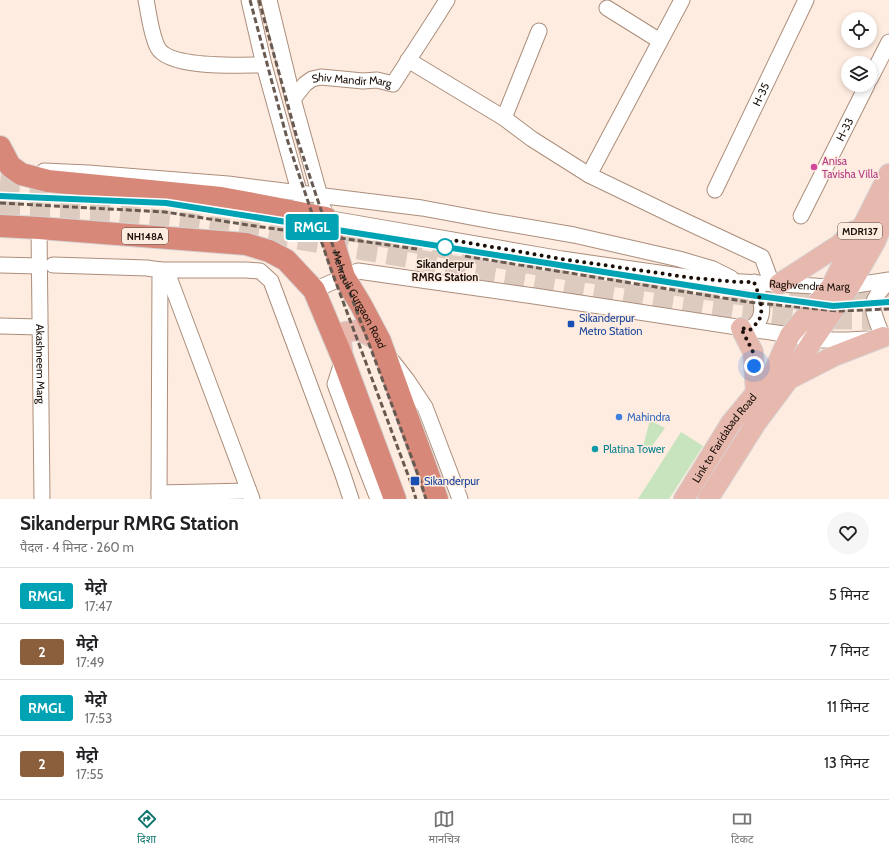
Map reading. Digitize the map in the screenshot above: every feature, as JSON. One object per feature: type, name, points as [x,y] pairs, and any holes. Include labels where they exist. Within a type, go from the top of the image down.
[{"type":"highway","points":[[0,147],[10,166],[21,174],[48,181],[221,198],[302,204],[326,218]]},
{"type":"highway","name":"Mehrauli Gurgaon Road","points":[[326,218],[344,277],[361,305],[381,345],[437,499]]},
{"type":"highway","name":"NH148A","points":[[0,226],[246,244],[269,251],[286,260],[314,290],[343,359],[395,499]]},
{"type":"main road","name":"Link to Faridabad Road","points":[[708,499],[756,423],[789,379],[813,340],[840,287],[855,238],[866,220],[889,174]]},
{"type":"main road","name":"Link to Faridabad Road","points":[[684,499],[731,423],[774,371],[790,335],[840,287],[875,242],[889,209]]},
{"type":"main road","points":[[776,284],[839,245],[866,220]]},
{"type":"main road","points":[[745,329],[753,352],[756,392]]},
{"type":"main road","points":[[343,359],[341,340],[345,332],[358,330],[381,345]]},
{"type":"main road","points":[[789,379],[834,356],[886,337]]},
{"type":"street","points":[[146,0],[154,38],[159,49],[167,55],[180,60],[215,66],[264,65]]},
{"type":"street","points":[[249,0],[264,65],[302,204],[319,196],[422,208],[514,226],[574,235],[679,259],[713,269],[738,282]]},
{"type":"street","points":[[269,0],[293,99],[326,218]]},
{"type":"street","name":"Shiv Mandir Marg","points":[[293,99],[305,84],[312,79],[321,77],[363,81],[377,80],[392,84],[447,0]]},
{"type":"street","points":[[589,175],[682,0]]},
{"type":"street","name":"H-35","points":[[715,190],[806,0]]},
{"type":"street","points":[[607,8],[660,41]]},
{"type":"street","points":[[504,118],[538,31]]},
{"type":"street","points":[[877,65],[889,42]]},
{"type":"street","points":[[408,60],[504,118],[532,140],[589,175],[762,257],[776,284]]},
{"type":"street","name":"H-33","points":[[801,216],[863,92]]},
{"type":"street","points":[[276,106],[293,99]]},
{"type":"street","name":"Raghvendra Marg","points":[[326,218],[562,259],[708,280],[840,287],[889,281]]},
{"type":"street","name":"Akashneem Marg","points":[[39,228],[46,265],[40,327],[42,499]]},
{"type":"street","points":[[0,265],[147,268],[160,270],[260,271],[271,281],[351,499]]},
{"type":"street","points":[[160,270],[170,280],[250,495],[159,496],[160,270]]},
{"type":"street","points":[[314,290],[358,271],[534,296],[790,335],[813,340],[848,340],[886,337],[877,323],[873,305],[880,291],[889,281]]},
{"type":"street","points":[[745,329],[759,319],[761,308],[760,298],[754,282]]},
{"type":"street","points":[[0,326],[40,327]]},
{"type":"street","points":[[381,345],[425,407],[460,499]]},
{"type":"street","points":[[343,359],[335,384],[378,499]]},
{"type":"green space","points":[[650,420],[665,428],[647,453],[642,450]]},
{"type":"green space","points":[[681,432],[703,446],[669,499],[638,499]]},
{"type":"tunnel","points":[[0,184],[48,188]]},
{"type":"tunnel","points":[[0,211],[118,215],[190,223],[739,311],[809,319],[889,320]]},
{"type":"tunnel","points":[[315,225],[552,268],[747,296],[814,301],[889,295]]},
{"type":"railway","points":[[250,0],[288,142],[329,264],[416,499]]},
{"type":"railway","points":[[259,0],[297,138],[338,261],[426,499]]},
{"type":"railway","points":[[0,196],[166,203],[750,295],[833,305],[889,302]]},
{"type":"railway","points":[[0,203],[165,212],[417,249]]},
{"type":"railway","points":[[465,256],[748,302],[838,311],[889,309]]},
{"type":"metro line","name":"RMGL","points":[[0,196],[166,203],[750,295],[833,306],[889,302]]},
{"type":"place","name":"Anisa Tavisha Villa","points":[[814,167]]},
{"type":"place","name":"Sikanderpur RMRG Station","points":[[445,247]]},
{"type":"place","name":"Sikanderpur Metro Station","points":[[571,324]]},
{"type":"place","name":"Mahindra","points":[[619,417]]},
{"type":"place","name":"Platina Tower","points":[[595,449]]},
{"type":"place","name":"Sikanderpur","points":[[415,481]]},
{"type":"route","points":[[445,247],[452,240],[562,259],[693,278],[754,282],[760,298],[761,308],[759,319],[750,330],[741,328],[753,352],[754,366]]}]
